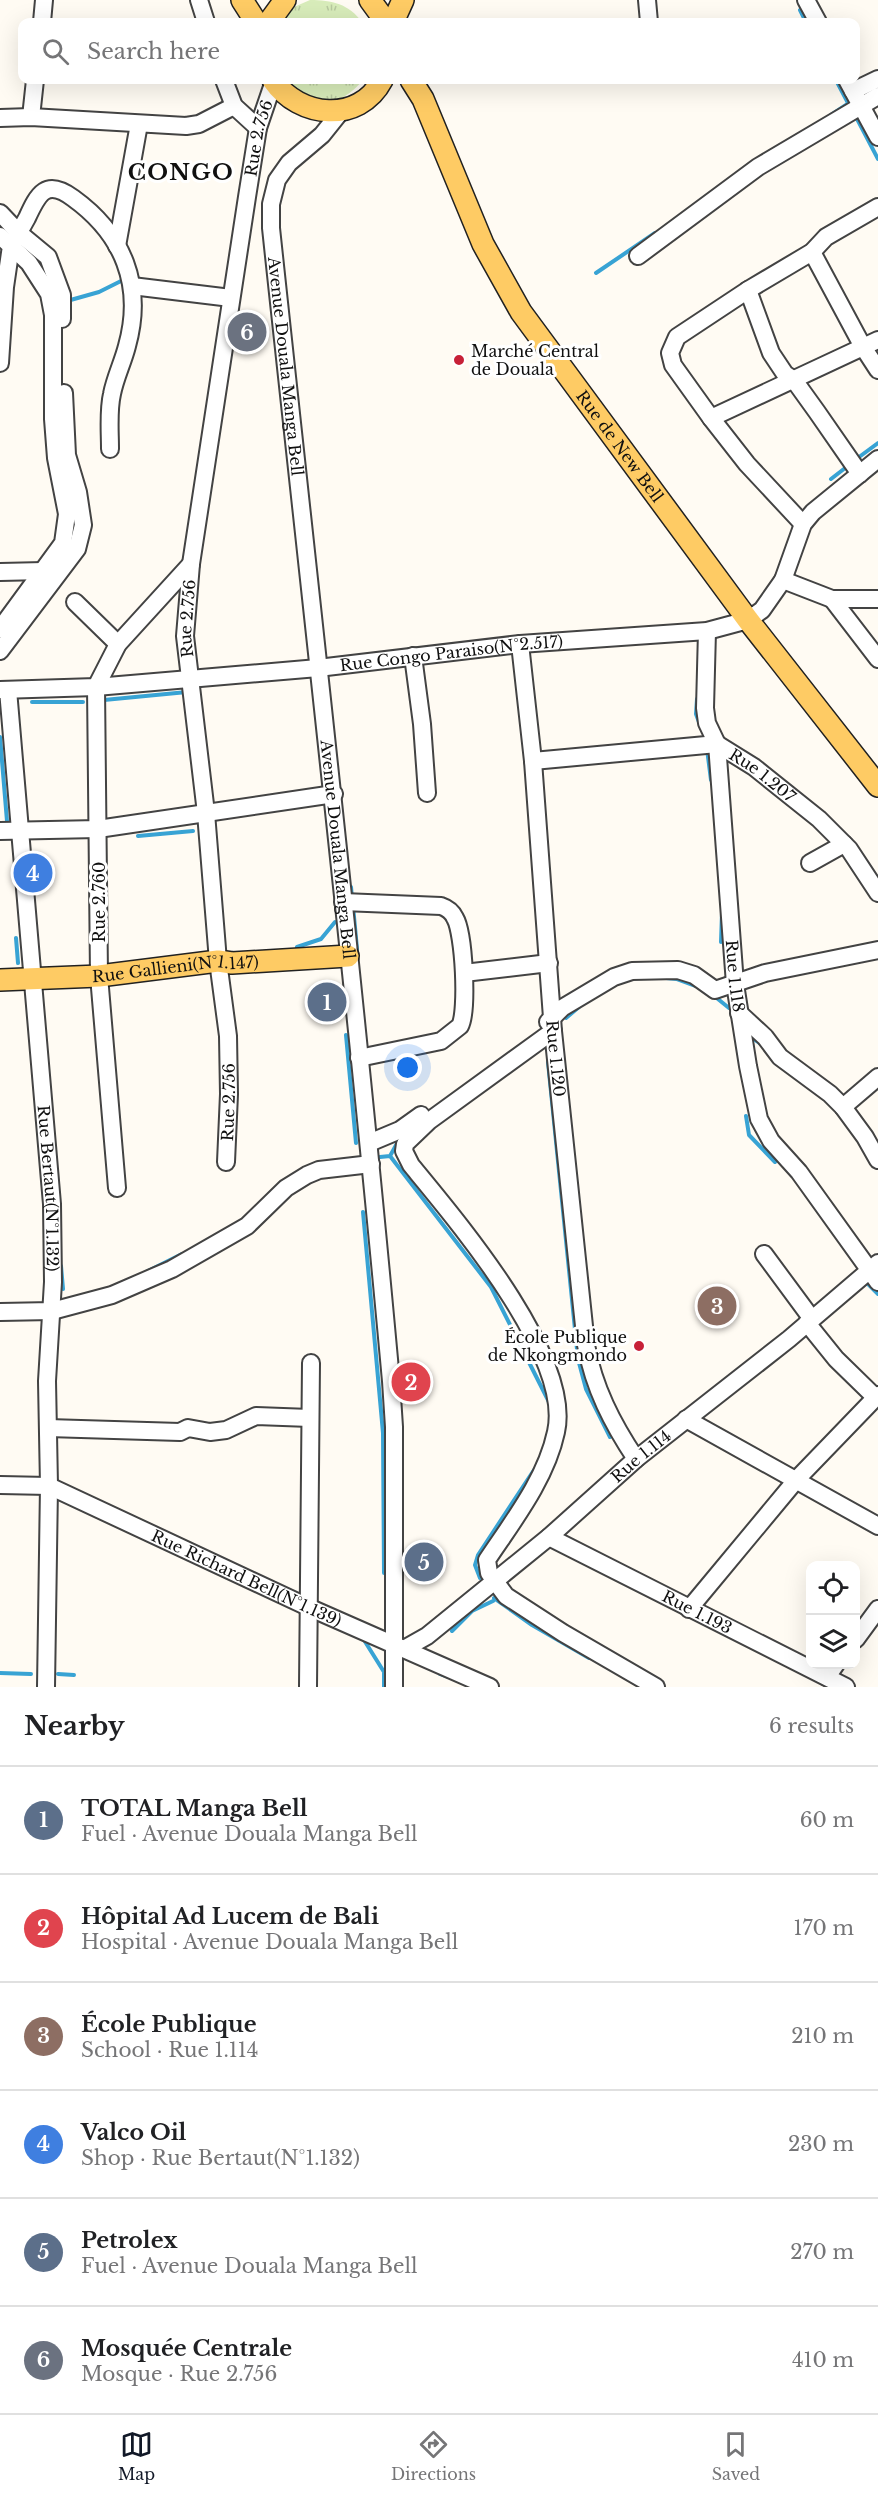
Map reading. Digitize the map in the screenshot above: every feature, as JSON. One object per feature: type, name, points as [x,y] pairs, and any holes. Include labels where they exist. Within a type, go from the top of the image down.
[{"type":"main road","points":[[242,0],[253,18]]},
{"type":"main road","points":[[272,18],[285,0]]},
{"type":"main road","points":[[370,0],[383,18]]},
{"type":"main road","points":[[395,18],[403,0]]},
{"type":"main road","points":[[277,84],[296,103],[311,109],[326,111],[342,110],[357,104],[370,95],[379,84]]},
{"type":"main road","name":"Rue de New Bell","points":[[414,84],[423,99],[483,244],[521,312],[748,620],[878,786]]},
{"type":"main road","name":"Rue Gallieni(N°1.147)","points":[[0,980],[99,976],[218,961],[232,963],[348,956]]},
{"type":"street","points":[[42,18],[44,0]]},
{"type":"street","points":[[199,0],[205,18]]},
{"type":"street","points":[[647,0],[649,18]]},
{"type":"street","points":[[806,0],[816,18]]},
{"type":"street","points":[[638,256],[854,92],[878,79]]},
{"type":"street","points":[[31,117],[35,84]]},
{"type":"street","points":[[226,84],[234,106],[258,129]]},
{"type":"street","name":"Rue 2.756","points":[[226,1162],[229,1053],[218,961],[206,813],[185,636],[191,564],[231,298],[258,129],[273,84]]},
{"type":"street","points":[[854,92],[878,96]]},
{"type":"street","points":[[854,92],[878,137]]},
{"type":"street","points":[[0,117],[139,124],[199,124],[234,106]]},
{"type":"street","name":"Avenue Douala Manga Bell","points":[[342,110],[322,135],[289,163],[277,180],[271,204],[271,228],[318,668],[334,794],[393,1404],[399,1647],[394,1687]]},
{"type":"street","points":[[117,246],[139,124]]},
{"type":"street","points":[[0,363],[10,238],[42,190],[51,188],[63,191],[91,211],[117,246],[126,262],[132,286],[132,322],[128,344],[111,395],[110,449]]},
{"type":"street","points":[[878,207],[826,237],[812,252],[748,290],[677,337],[671,347],[670,360],[747,464],[803,524],[813,512],[878,459]]},
{"type":"street","points":[[0,213],[10,238],[50,294],[53,315],[55,438],[67,514],[63,543],[0,629]]},
{"type":"street","points":[[0,651],[77,549],[83,525],[78,492],[67,456],[62,371],[62,295],[48,258],[10,238]]},
{"type":"street","points":[[812,252],[870,344],[878,370]]},
{"type":"street","points":[[132,286],[231,298]]},
{"type":"street","points":[[748,290],[771,353],[785,374],[794,381],[860,474]]},
{"type":"street","points":[[711,418],[870,344]]},
{"type":"street","name":"Rue Congo Paraiso(N°2.517)","points":[[4,690],[96,687],[318,668],[520,644],[707,631],[748,620],[762,610],[783,580],[803,524]]},
{"type":"street","points":[[96,687],[118,644],[191,564]]},
{"type":"street","points":[[0,572],[44,571]]},
{"type":"street","points":[[783,580],[832,599],[878,599]]},
{"type":"street","points":[[832,599],[878,659]]},
{"type":"street","points":[[75,602],[118,644]]},
{"type":"street","name":"Rue 1.118","points":[[707,631],[705,717],[717,744],[735,984],[748,1066],[764,1130],[800,1172],[875,1272]]},
{"type":"street","name":"Rue 1.120","points":[[520,644],[533,760],[553,1024],[582,1309],[591,1369],[601,1400],[616,1429],[636,1459]]},
{"type":"street","points":[[413,656],[422,724],[427,793]]},
{"type":"street","name":"Rue 2.760","points":[[96,687],[99,976],[117,1188]]},
{"type":"street","name":"Rue Bertaut(N°1.132)","points":[[4,690],[19,831],[52,1204],[52,1311],[48,1356],[46,1687]]},
{"type":"street","name":"Rue 1.207","points":[[533,760],[717,744],[754,767],[819,819],[844,844],[878,893]]},
{"type":"street","points":[[0,831],[99,829],[334,794]]},
{"type":"street","points":[[810,862],[844,844]]},
{"type":"street","points":[[343,902],[398,903],[447,908],[456,918],[460,928],[464,973],[462,1022],[455,1032],[441,1041],[359,1058]]},
{"type":"street","points":[[656,1687],[506,1596],[494,1582],[486,1567],[487,1560],[523,1506],[552,1448],[558,1415],[555,1395],[544,1360],[524,1316],[472,1240],[406,1158],[405,1144],[429,1121],[553,1024],[562,1008],[614,977],[632,971],[678,970],[694,975],[715,990],[765,973],[878,950]]},
{"type":"street","points":[[464,973],[549,963]]},
{"type":"street","points":[[739,1013],[765,1037],[780,1057],[830,1094],[843,1107],[865,1137],[878,1160]]},
{"type":"street","points":[[369,1143],[400,1130],[553,1024]]},
{"type":"street","points":[[843,1107],[878,1077]]},
{"type":"street","points":[[0,1312],[52,1311],[97,1300],[172,1269],[247,1226],[286,1188],[307,1175],[326,1169],[371,1164]]},
{"type":"street","points":[[689,1609],[797,1479],[877,1396],[836,1359],[764,1254]]},
{"type":"street","name":"Rue 1.114","points":[[399,1647],[427,1636],[549,1537],[636,1459],[809,1321],[875,1272]]},
{"type":"street","points":[[308,1687],[311,1363]]},
{"type":"street","points":[[48,1428],[180,1432],[192,1428],[218,1432],[256,1416],[310,1418]]},
{"type":"street","points":[[686,1419],[878,1526]]},
{"type":"street","name":"Rue Richard Bell(N°1.139)","points":[[0,1485],[49,1486],[308,1607],[490,1687]]},
{"type":"street","name":"Rue 1.193","points":[[549,1537],[689,1609],[831,1671],[846,1687]]},
{"type":"street","points":[[860,1632],[878,1609]]},
{"type":"green space","points":[[310,0],[326,1],[346,7],[359,18],[282,18],[294,7]]},
{"type":"green space","points":[[282,84],[359,84],[346,96],[332,102],[309,102]]},
{"type":"waterway","points":[[800,10],[804,18]]},
{"type":"waterway","points":[[838,84],[848,103]]},
{"type":"waterway","points":[[831,115],[852,101]]},
{"type":"waterway","points":[[855,115],[878,159]]},
{"type":"waterway","points":[[596,273],[655,233]]},
{"type":"waterway","points":[[67,301],[99,292],[125,279]]},
{"type":"waterway","points":[[855,460],[878,443]]},
{"type":"waterway","points":[[831,479],[849,465]]},
{"type":"waterway","points":[[104,700],[187,692]]},
{"type":"waterway","points":[[697,699],[696,714],[699,722]]},
{"type":"waterway","points":[[32,702],[83,702]]},
{"type":"waterway","points":[[0,737],[7,821]]},
{"type":"waterway","points":[[707,749],[711,780]]},
{"type":"waterway","points":[[138,836],[193,831]]},
{"type":"waterway","points":[[351,887],[352,898]]},
{"type":"waterway","points":[[353,906],[357,949]]},
{"type":"waterway","points":[[721,942],[722,913]]},
{"type":"waterway","points":[[297,947],[321,939],[335,922]]},
{"type":"waterway","points":[[16,938],[18,963]]},
{"type":"waterway","points":[[666,978],[677,979],[696,986]]},
{"type":"waterway","points":[[713,995],[729,1008]]},
{"type":"waterway","points":[[566,1018],[579,1007]]},
{"type":"waterway","points":[[346,1035],[356,1143]]},
{"type":"waterway","points":[[751,1037],[764,1046]]},
{"type":"waterway","points":[[548,1062],[578,1359],[586,1389],[610,1437]]},
{"type":"waterway","points":[[746,1116],[749,1135],[775,1162]]},
{"type":"waterway","points":[[390,1156],[400,1138]]},
{"type":"waterway","points":[[390,1156],[491,1287],[549,1402]]},
{"type":"waterway","points":[[380,1157],[390,1156]]},
{"type":"waterway","points":[[363,1212],[383,1433],[384,1573]]},
{"type":"waterway","points":[[146,1272],[182,1254]]},
{"type":"waterway","points":[[61,1266],[63,1289]]},
{"type":"waterway","points":[[868,1284],[878,1294]]},
{"type":"waterway","points":[[480,1578],[475,1565],[478,1555],[534,1470]]},
{"type":"waterway","points":[[494,1598],[532,1625],[589,1658]]},
{"type":"waterway","points":[[452,1631],[472,1611],[493,1601]]},
{"type":"waterway","points":[[364,1640],[384,1672],[384,1687]]},
{"type":"waterway","points":[[0,1673],[31,1674]]},
{"type":"waterway","points":[[58,1674],[74,1675]]},
{"type":"waterway","points":[[440,1674],[448,1677]]},
{"type":"place","name":"Mosquée Centrale","points":[[247,332]]},
{"type":"place","name":"Marché Central de Douala","points":[[459,360]]},
{"type":"place","name":"Valco Oil","points":[[33,873]]},
{"type":"place","name":"TOTAL Manga Bell","points":[[327,1002]]},
{"type":"place","name":"École Publique","points":[[717,1306]]},
{"type":"place","name":"École Publique de Nkongmondo","points":[[639,1346]]},
{"type":"place","name":"Hôpital Ad Lucem de Bali","points":[[411,1382]]},
{"type":"place","name":"Petrolex","points":[[424,1562]]},
{"type":"district","name":"CONGO","points":[[181,172]]}]
